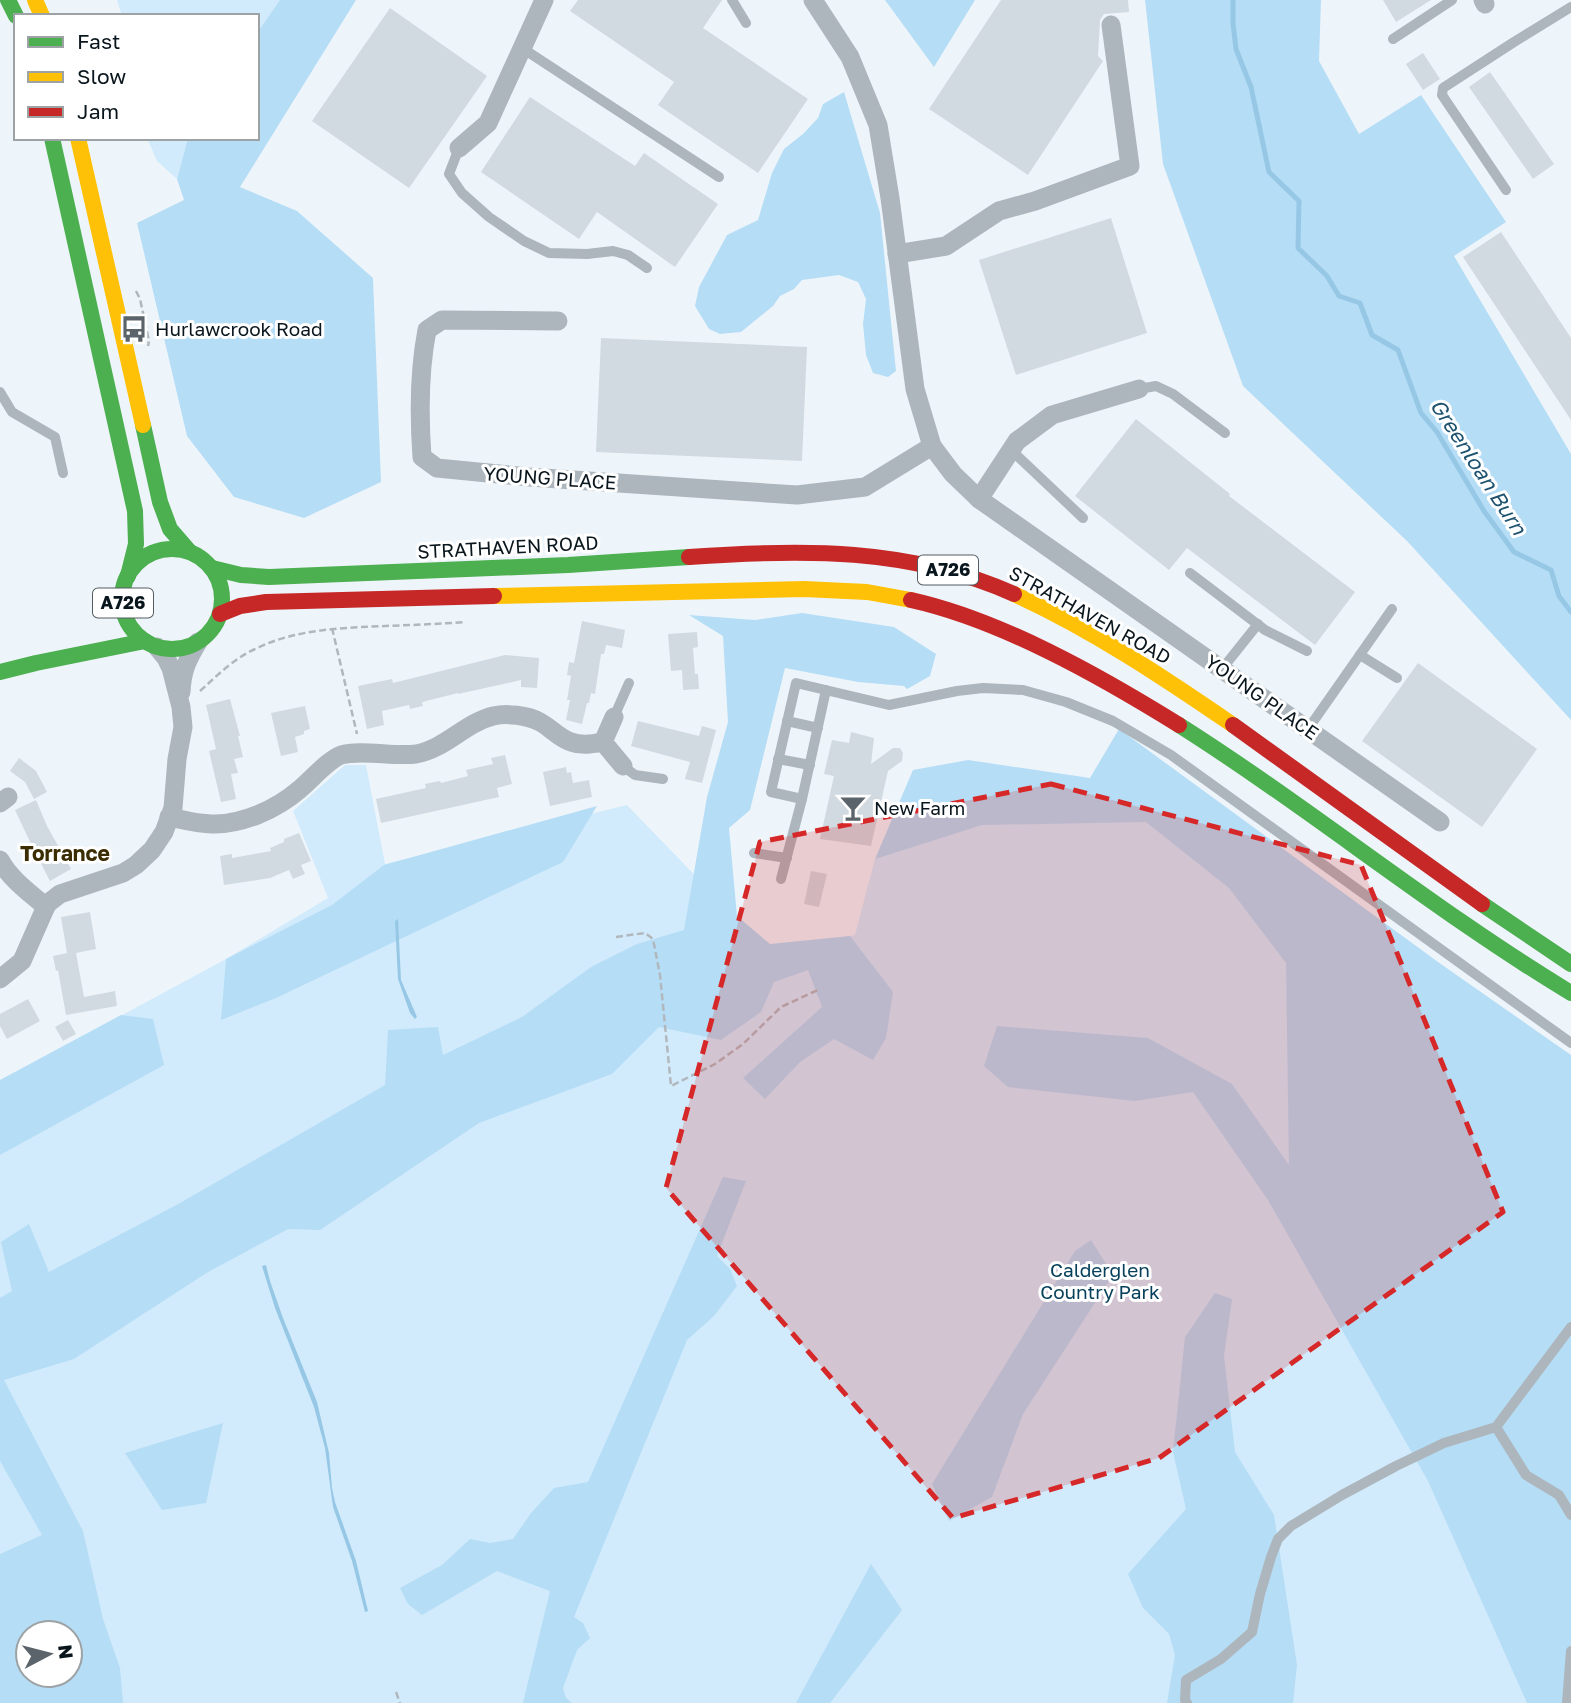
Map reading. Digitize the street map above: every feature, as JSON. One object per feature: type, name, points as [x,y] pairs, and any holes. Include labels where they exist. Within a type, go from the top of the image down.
[{"type":"main road","points":[[52,140],[135,511],[136,550],[128,576]]},
{"type":"main road","points":[[78,140],[160,502],[170,529],[190,551]]},
{"type":"main road","name":"A726","points":[[151,644],[131,628],[122,598],[128,576],[138,562],[154,552],[172,548],[190,551],[212,568]]},
{"type":"main road","name":"STRATHAVEN ROAD","points":[[212,568],[242,575],[269,577],[476,571],[804,552],[890,557],[951,570],[1032,603],[1181,689],[1500,917],[1571,964]]},
{"type":"main road","points":[[198,642],[212,630],[220,614],[223,594],[212,568]]},
{"type":"main road","name":"A726","points":[[220,614],[240,606],[266,602],[791,589],[837,590],[892,596],[937,607],[984,622],[1128,694],[1279,792],[1463,922],[1571,993]]},
{"type":"main road","name":"A726","points":[[106,625],[124,610]]},
{"type":"main road","name":"A726","points":[[36,663],[89,637]]},
{"type":"main road","name":"A726","points":[[0,672],[36,663],[151,644],[171,649],[185,648],[198,642]]},
{"type":"street","points":[[459,148],[488,123],[544,0]]},
{"type":"street","name":"YOUNG PLACE","points":[[813,0],[850,57],[878,125],[915,389],[932,446],[953,474],[979,499],[1440,822]]},
{"type":"street","points":[[898,254],[946,246],[999,211],[1035,201],[1129,166],[1111,25]]},
{"type":"street","name":"YOUNG PLACE","points":[[558,321],[442,320],[427,330],[420,423],[422,457],[437,468],[797,495],[865,487],[932,446]]},
{"type":"street","points":[[979,499],[1017,441],[1052,415],[1139,389]]},
{"type":"street","points":[[0,978],[22,961],[46,907],[60,894],[123,873],[152,850],[164,832],[173,808],[183,727],[181,680],[186,662],[198,642]]},
{"type":"street","points":[[151,644],[166,658],[181,707]]},
{"type":"street","points":[[169,817],[209,824],[241,821],[285,801],[340,755],[424,752],[478,721],[496,715],[519,715],[538,721],[573,743],[603,743]]},
{"type":"street","points":[[603,743],[614,717]]},
{"type":"street","points":[[603,743],[623,766]]},
{"type":"street","points":[[0,860],[19,883],[46,907]]},
{"type":"lane","points":[[732,0],[746,23]]},
{"type":"lane","points":[[1394,39],[1452,0]]},
{"type":"lane","points":[[1506,190],[1442,95],[1443,88],[1571,8]]},
{"type":"lane","points":[[523,48],[719,177]]},
{"type":"lane","points":[[459,148],[449,174],[455,184],[489,217],[524,241],[549,253],[587,254],[613,251],[628,255],[647,268]]},
{"type":"lane","points":[[1139,389],[1156,386],[1173,394],[1225,433]]},
{"type":"lane","points":[[0,392],[12,412],[55,437],[63,473]]},
{"type":"lane","points":[[1011,450],[1083,518]]},
{"type":"lane","points":[[1190,573],[1265,630],[1307,651]]},
{"type":"lane","points":[[1308,729],[1392,609]]},
{"type":"lane","points":[[1222,669],[1258,624]]},
{"type":"lane","points":[[1360,655],[1397,678]]},
{"type":"lane","points":[[614,717],[629,683]]},
{"type":"lane","points":[[802,799],[771,792],[796,683],[889,705],[983,688],[1023,690],[1066,702],[1113,721],[1196,773],[1571,1043]]},
{"type":"lane","points":[[781,879],[826,690]]},
{"type":"lane","points":[[787,721],[818,728]]},
{"type":"lane","points":[[779,759],[810,765]]},
{"type":"lane","points":[[623,766],[635,775],[663,779]]},
{"type":"lane","points":[[754,852],[787,858]]},
{"type":"lane","points":[[1187,1703],[1186,1680],[1221,1659],[1252,1632],[1271,1557],[1278,1539],[1291,1526],[1342,1495],[1420,1454],[1444,1443],[1496,1427],[1571,1327]]},
{"type":"lane","points":[[1496,1427],[1526,1475],[1559,1495],[1571,1515]]},
{"type":"lane","points":[[1566,1703],[1571,1651]]},
{"type":"path","points":[[134,287],[140,299],[147,330],[147,352]]},
{"type":"path","points":[[181,707],[226,667],[254,649],[277,640],[332,628],[466,622]]},
{"type":"path","points":[[332,628],[361,754]]},
{"type":"path","points":[[616,937],[645,933],[653,939],[660,975],[671,1086],[715,1064],[743,1044],[781,1007],[820,989]]},
{"type":"path","points":[[396,1692],[400,1703]]},
{"type":"highlighted area","points":[[1051,784],[1361,865],[1503,1212],[1159,1458],[953,1518],[666,1188],[760,842]]},
{"type":"green space","points":[[117,0],[280,0],[259,30],[259,14],[121,14]]},
{"type":"green space","points":[[280,0],[356,0],[240,187],[297,211],[373,278],[381,482],[304,518],[234,497],[187,436],[137,223],[184,200],[177,179],[187,140],[259,140],[259,30]]},
{"type":"green space","points":[[885,0],[975,0],[934,67]]},
{"type":"green space","points":[[1145,0],[1321,0],[1319,61],[1359,134],[1421,95],[1506,222],[1454,256],[1571,454],[1571,720],[1407,541],[1243,386],[1163,164]]},
{"type":"green space","points":[[844,92],[880,213],[896,371],[888,377],[873,373],[866,355],[863,324],[866,299],[858,282],[839,275],[802,280],[741,332],[720,334],[709,329],[695,306],[699,287],[727,235],[758,220],[772,173],[784,149],[818,118],[823,104]]},
{"type":"green space","points":[[148,140],[187,140],[177,179],[157,161]]},
{"type":"green space","points":[[802,613],[894,627],[936,654],[930,676],[907,689],[904,686],[858,682],[785,668],[750,810],[729,828],[737,916],[770,944],[850,936],[893,992],[886,1038],[873,1060],[834,1039],[800,1062],[765,1099],[743,1078],[822,1007],[808,970],[774,982],[761,1012],[721,1040],[659,1027],[612,1074],[479,1123],[320,1230],[288,1229],[208,1272],[74,1359],[4,1380],[83,1531],[103,1619],[120,1668],[123,1703],[0,1703],[0,1554],[42,1535],[0,1461],[0,1298],[12,1291],[1,1242],[29,1224],[49,1272],[180,1203],[385,1085],[388,1030],[438,1027],[443,1055],[522,1017],[591,967],[637,944],[684,930],[707,797],[728,722],[723,636],[689,615],[755,620]]},
{"type":"green space","points":[[1119,729],[1438,962],[1571,1055],[1571,1703],[1527,1703],[1428,1481],[1268,1200],[1193,1092],[1135,1101],[1008,1087],[984,1066],[997,1026],[1148,1038],[1232,1084],[1289,1165],[1286,963],[1229,888],[1146,822],[982,825],[875,859],[913,770],[968,760],[1090,778]]},
{"type":"green space","name":"Calderglen Country Park","points":[[345,765],[366,765],[385,864],[627,805],[771,954],[855,935],[875,859],[891,852],[969,827],[1143,800],[1571,1089],[1571,1703],[0,1703],[0,1081],[226,959],[328,898],[293,811]]},
{"type":"green space","points":[[597,806],[563,862],[276,998],[221,1020],[226,959],[332,905],[384,865]]},
{"type":"green space","points":[[121,1015],[153,1019],[164,1065],[0,1155],[0,1080]]},
{"type":"green space","points":[[723,1177],[746,1181],[717,1256],[730,1269],[737,1286],[714,1316],[687,1340],[574,1617],[583,1623],[590,1638],[577,1650],[563,1688],[566,1698],[572,1703],[523,1703],[550,1591],[497,1571],[422,1615],[408,1604],[400,1588],[442,1565],[470,1539],[490,1543],[513,1539],[531,1513],[554,1488],[588,1482]]},
{"type":"green space","points":[[1091,1240],[1113,1275],[1023,1414],[992,1497],[949,1521],[932,1484],[1075,1251]]},
{"type":"green space","points":[[1215,1293],[1232,1299],[1224,1356],[1235,1452],[1274,1515],[1297,1665],[1293,1703],[1167,1703],[1175,1655],[1169,1634],[1143,1608],[1128,1574],[1186,1509],[1173,1452],[1185,1337]]},
{"type":"green space","points":[[223,1423],[206,1503],[162,1510],[125,1453]]},
{"type":"green space","points":[[871,1564],[902,1610],[830,1703],[796,1703]]},
{"type":"shaded area","points":[[398,919],[401,980],[417,1017],[415,1019],[410,1013],[398,979],[395,921]]},
{"type":"shaded area","points":[[266,1265],[283,1318],[317,1402],[329,1453],[335,1502],[356,1561],[368,1611],[365,1612],[352,1561],[333,1507],[325,1448],[314,1407],[275,1308],[262,1266]]},
{"type":"building","points":[[578,0],[722,0],[703,28],[808,99],[758,173],[658,105],[674,82],[570,11]]},
{"type":"building","points":[[1001,0],[1128,0],[1129,12],[1104,14],[1100,20],[1098,56],[1103,61],[1028,175],[929,109]]},
{"type":"building","points":[[1383,0],[1431,0],[1396,22]]},
{"type":"building","points":[[390,8],[487,76],[409,188],[312,121]]},
{"type":"building","points":[[1423,53],[1440,79],[1423,90],[1406,64]]},
{"type":"building","points":[[1490,72],[1554,164],[1533,179],[1469,87]]},
{"type":"building","points":[[530,97],[635,166],[644,153],[718,204],[675,267],[597,212],[579,239],[481,172]]},
{"type":"building","points":[[1111,218],[1147,333],[1016,375],[979,260]]},
{"type":"building","points":[[1501,232],[1571,338],[1571,420],[1463,257]]},
{"type":"building","points":[[601,338],[807,347],[802,461],[596,452]]},
{"type":"building","points":[[1136,419],[1230,494],[1229,496],[1355,592],[1315,645],[1187,548],[1169,570],[1075,496]]},
{"type":"building","points":[[582,621],[625,630],[622,648],[606,645],[604,654],[601,654],[595,694],[591,693],[582,724],[566,720],[570,700],[567,700],[571,676],[567,675],[569,662],[574,663]]},
{"type":"building","points":[[697,632],[698,647],[693,648],[699,689],[683,690],[682,670],[671,671],[668,634]]},
{"type":"building","points":[[505,655],[539,658],[537,688],[521,687],[521,680],[422,702],[423,706],[410,709],[409,705],[382,711],[384,725],[367,729],[358,686],[392,679],[393,683]]},
{"type":"building","points":[[1418,663],[1537,749],[1482,827],[1362,741]]},
{"type":"building","points":[[230,699],[243,757],[234,759],[238,773],[231,774],[236,799],[221,802],[209,751],[216,749],[206,705]]},
{"type":"building","points":[[305,706],[310,729],[295,737],[298,752],[281,756],[271,713]]},
{"type":"building","points":[[638,721],[699,736],[702,726],[716,730],[702,783],[685,779],[690,762],[631,746]]},
{"type":"building","name":"New Farm","points":[[851,732],[874,738],[871,764],[893,748],[900,748],[903,753],[902,761],[888,771],[871,846],[820,839],[834,776],[824,774],[832,740],[849,743]]},
{"type":"building","points":[[505,755],[512,784],[497,788],[499,797],[381,823],[376,799],[426,788],[425,784],[468,776],[466,770],[493,764],[491,758]]},
{"type":"building","points":[[19,758],[36,771],[47,792],[34,799],[25,782],[10,771]]},
{"type":"building","points":[[566,767],[567,773],[571,772],[573,783],[589,780],[592,797],[550,806],[543,772]]},
{"type":"building","points":[[36,800],[71,869],[50,881],[15,810]]},
{"type":"building","points":[[299,833],[311,861],[301,865],[305,874],[293,879],[289,870],[270,878],[224,885],[220,856],[232,854],[232,858],[271,851],[270,848],[284,842],[284,839]]},
{"type":"building","points":[[811,871],[827,874],[819,907],[804,904]]},
{"type":"building","points":[[90,912],[96,949],[76,953],[84,997],[115,991],[117,1006],[66,1015],[53,956],[67,953],[61,917]]},
{"type":"building","points":[[28,999],[40,1021],[7,1039],[0,1026],[0,1014]]},
{"type":"building","points":[[68,1020],[76,1034],[63,1041],[55,1027]]},
{"type":"waterway","name":"Greenloan Burn","points":[[1233,0],[1236,49],[1251,87],[1269,172],[1299,201],[1298,248],[1327,276],[1339,296],[1360,303],[1372,335],[1398,350],[1421,413],[1437,432],[1484,511],[1514,552],[1551,570],[1559,596],[1571,612]]},
{"type":"traffic: fast","points":[[8,0],[15,14]]},
{"type":"traffic: fast","points":[[52,140],[135,511],[136,544],[128,576]]},
{"type":"traffic: fast","points":[[143,425],[160,502],[170,529],[189,551]]},
{"type":"traffic: fast","points":[[172,549],[200,557],[214,571],[222,599],[214,627],[200,641],[172,649],[144,641],[130,627],[122,599],[130,571],[144,557],[172,549]]},
{"type":"traffic: fast","points":[[212,568],[241,575],[269,577],[568,565],[689,557]]},
{"type":"traffic: fast","points":[[0,672],[145,641]]},
{"type":"traffic: fast","points":[[1179,725],[1278,791],[1471,928],[1571,993]]},
{"type":"traffic: fast","points":[[1482,904],[1571,964]]},
{"type":"traffic: slow","points":[[35,0],[41,14]]},
{"type":"traffic: slow","points":[[78,140],[143,425]]},
{"type":"traffic: slow","points":[[494,596],[804,589],[867,592],[911,600]]},
{"type":"traffic: slow","points":[[1014,594],[1099,638],[1233,725]]},
{"type":"traffic: jam","points":[[689,557],[772,553],[854,555],[935,567],[1014,594]]},
{"type":"traffic: jam","points":[[220,614],[240,606],[266,602],[494,596]]},
{"type":"traffic: jam","points":[[911,600],[945,609],[1015,635],[1083,669],[1179,725]]},
{"type":"traffic: jam","points":[[1233,725],[1482,904]]},
{"type":"place","name":"Hurlawcrook Road","points":[[134,329]]},
{"type":"place","name":"New Farm","points":[[853,808]]},
{"type":"district","name":"Torrance","points":[[65,854]]}]
